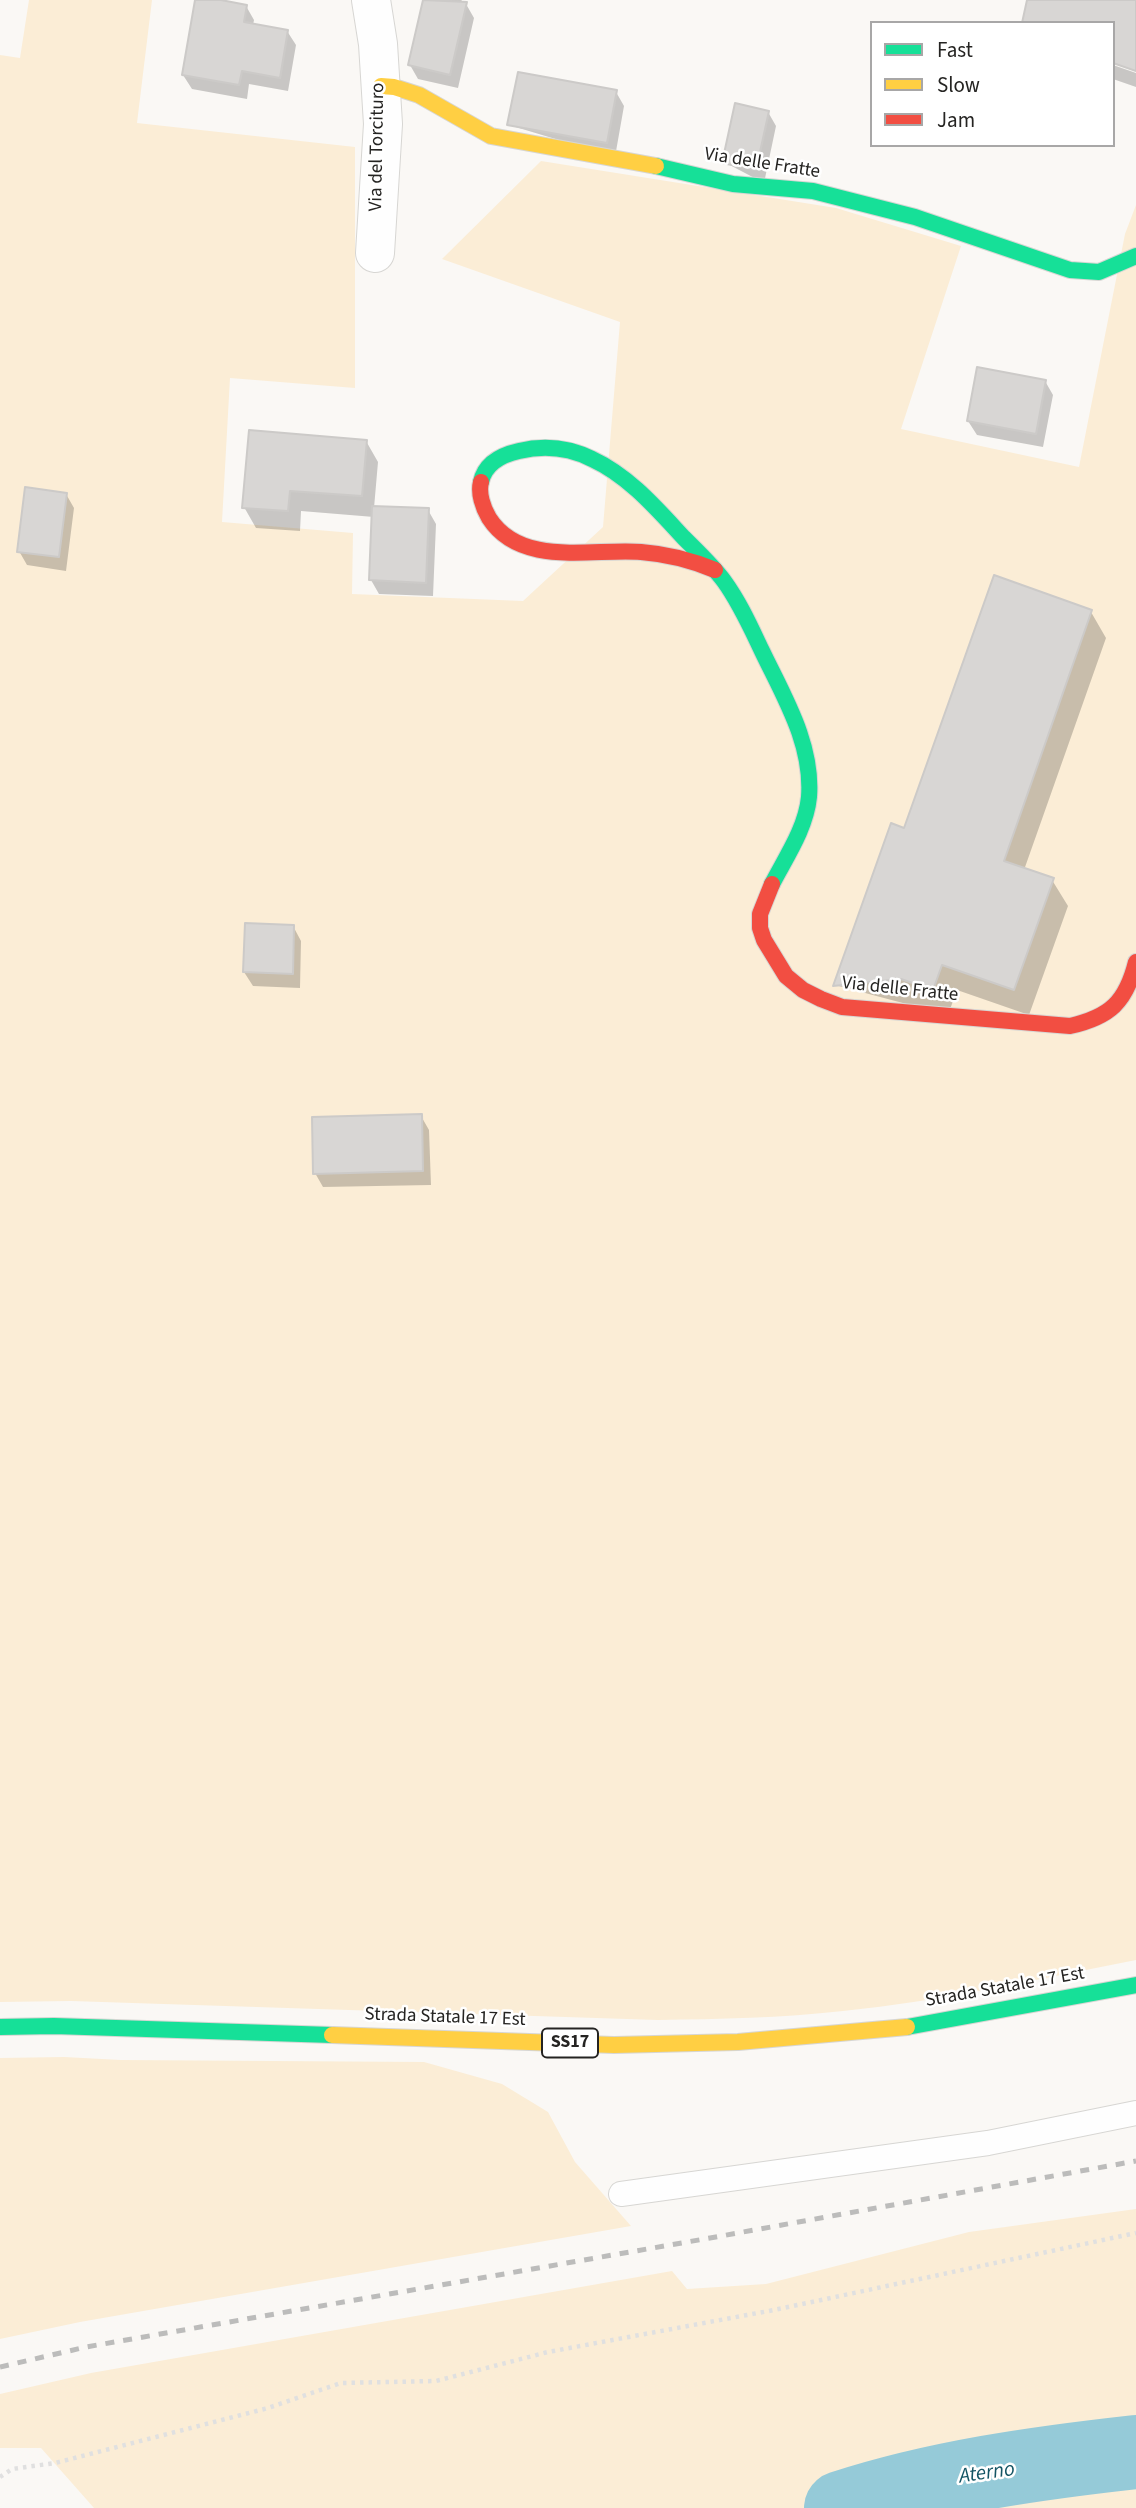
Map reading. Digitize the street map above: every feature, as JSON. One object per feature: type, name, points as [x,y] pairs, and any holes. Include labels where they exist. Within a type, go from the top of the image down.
[{"type":"street","name":"Via del Torcituro","points":[[372,0],[383,124],[375,253]]},
{"type":"street","name":"Via delle Fratte","points":[[381,86],[419,95],[491,136],[634,161],[742,186],[814,191],[915,218],[1070,270],[1099,272],[1136,256]]},
{"type":"street","name":"Via delle Fratte","points":[[715,570],[675,556],[618,551],[554,552],[524,545],[500,531],[492,522],[480,499],[482,476],[488,465],[511,451],[527,447],[579,453],[598,462],[626,481],[715,570],[736,600],[789,703],[808,766],[809,798],[805,822],[765,898],[760,927],[765,944],[778,966],[798,989],[819,1000],[842,1007],[1070,1026],[1087,1023],[1115,1007],[1126,994],[1136,962]]},
{"type":"street","name":"Strada Statale 17 Est","points":[[0,2027],[54,2026],[614,2045],[738,2042],[908,2027],[1136,1985]]},
{"type":"lane","points":[[621,2193],[927,2153],[1027,2136],[1136,2113]]},
{"type":"path","points":[[0,2477],[12,2469],[55,2463],[268,2408],[341,2383],[436,2381],[548,2352],[774,2310],[1136,2233]]},
{"type":"shaded area","points":[[29,0],[152,0],[137,123],[355,147],[355,388],[230,378],[222,522],[353,533],[352,594],[523,601],[603,527],[620,322],[442,259],[541,161],[836,208],[961,246],[901,429],[1079,467],[1125,234],[1136,205],[1136,1960],[990,1989],[880,2007],[750,2018],[658,2020],[71,2001],[0,2002],[0,55],[20,58]]},
{"type":"shaded area","points":[[0,2058],[121,2060],[424,2062],[502,2084],[548,2112],[575,2162],[631,2226],[80,2322],[0,2339]]},
{"type":"shaded area","points":[[1136,2209],[1136,2508],[94,2508],[41,2448],[0,2448],[0,2394],[91,2373],[672,2271],[687,2289],[766,2284],[969,2232]]},
{"type":"building","points":[[195,0],[221,0],[247,5],[244,22],[288,30],[280,78],[242,71],[239,85],[182,75]]},
{"type":"building","points":[[423,0],[467,2],[450,75],[408,65]]},
{"type":"building","points":[[1027,0],[1136,0],[1136,71],[1115,64],[1115,21],[1022,21]]},
{"type":"building","points":[[518,72],[617,90],[607,143],[507,125]]},
{"type":"building","points":[[735,103],[769,111],[756,170],[722,163]]},
{"type":"building","points":[[977,367],[1046,380],[1036,434],[967,421]]},
{"type":"building","points":[[249,430],[367,440],[362,496],[290,491],[288,511],[242,508]]},
{"type":"building","points":[[25,487],[67,493],[59,557],[17,552]]},
{"type":"building","points":[[372,506],[429,508],[426,583],[369,580]]},
{"type":"building","points":[[994,575],[1092,610],[1004,861],[1054,878],[1014,990],[942,965],[933,990],[901,979],[833,986],[891,823],[904,828]]},
{"type":"building","points":[[245,923],[294,925],[293,974],[243,972]]},
{"type":"building","points":[[422,1114],[423,1171],[313,1174],[312,1117]]},
{"type":"waterway","name":"Aterno","points":[[841,2508],[913,2488],[987,2472],[1136,2452]]},
{"type":"railway","points":[[0,2367],[86,2347],[1136,2161]]},
{"type":"traffic: fast","points":[[656,166],[733,184],[813,191],[915,217],[1070,270],[1099,272],[1136,256]]},
{"type":"traffic: fast","points":[[481,482],[490,465],[512,453],[547,448],[584,455],[618,474],[642,494],[724,581],[745,616],[788,703],[806,758],[809,777],[807,809],[795,842],[772,884]]},
{"type":"traffic: fast","points":[[907,2027],[1136,1985]]},
{"type":"traffic: fast","points":[[0,2027],[54,2026],[332,2035]]},
{"type":"traffic: slow","points":[[381,86],[419,95],[491,136],[656,166]]},
{"type":"traffic: slow","points":[[332,2035],[614,2045],[738,2042],[907,2027]]},
{"type":"traffic: jam","points":[[481,482],[480,491],[489,518],[503,534],[520,544],[538,550],[559,552],[651,553],[679,558],[715,570]]},
{"type":"traffic: jam","points":[[772,884],[760,914],[760,928],[764,940],[786,976],[803,990],[842,1007],[1070,1026],[1096,1018],[1114,1006],[1127,988],[1136,962]]}]
